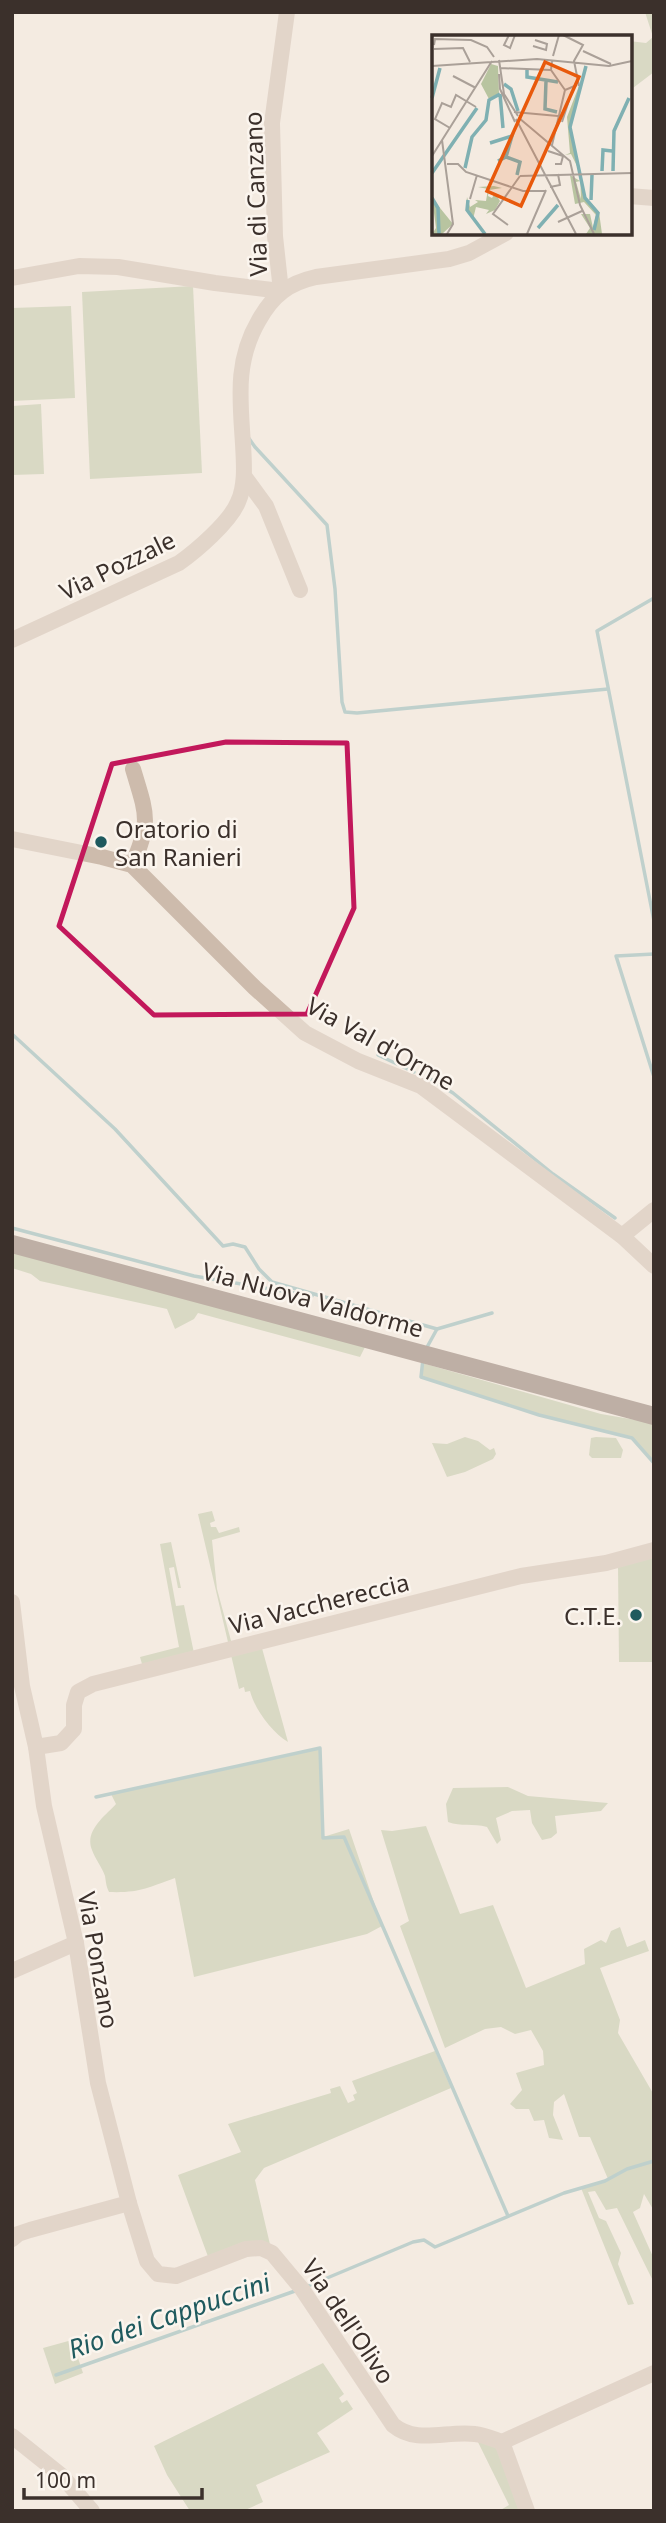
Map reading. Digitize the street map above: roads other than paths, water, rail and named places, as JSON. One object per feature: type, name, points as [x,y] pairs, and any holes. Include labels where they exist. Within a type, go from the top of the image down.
[{"type":"main road","name":"Via Nuova Valdorme","points":[[12,1244],[654,1416]]},
{"type":"main road","name":"Via Nuova Valdorme","points":[[601,1402],[636,1404],[654,1401]]},
{"type":"street","name":"Via di Canzano","points":[[281,290],[275,236],[272,123],[287,12]]},
{"type":"street","points":[[631,196],[654,198]]},
{"type":"street","points":[[300,590],[267,506],[244,476],[239,385],[245,350],[261,316],[281,290],[303,280],[449,259],[469,253],[504,234]]},
{"type":"street","points":[[12,278],[79,266],[118,267],[215,283],[281,290]]},
{"type":"street","name":"Via Pozzale","points":[[12,640],[180,563],[199,550],[238,504],[244,476]]},
{"type":"street","points":[[12,839],[132,865],[143,841],[147,816],[133,769]]},
{"type":"street","name":"Via Val d'Orme","points":[[132,865],[255,988],[305,1033],[358,1061],[421,1086],[622,1236],[654,1266]]},
{"type":"street","points":[[622,1236],[654,1210]]},
{"type":"street","name":"Via Vacchereccia","points":[[36,1747],[61,1743],[74,1729],[78,1692],[93,1684],[521,1576],[606,1563],[654,1550]]},
{"type":"street","name":"Via Ponzano","points":[[12,1602],[22,1686],[36,1747],[44,1806],[76,1943],[98,2082],[129,2203]]},
{"type":"street","points":[[12,1971],[76,1943]]},
{"type":"street","points":[[12,2239],[30,2230],[129,2203]]},
{"type":"street","name":"Via dell'Olivo","points":[[129,2203],[147,2261],[158,2274],[176,2276],[246,2249],[261,2248],[272,2253],[302,2289],[385,2415],[400,2431],[433,2436],[474,2434],[502,2442]]},
{"type":"street","points":[[527,2511],[502,2442],[654,2373]]},
{"type":"street","points":[[12,2436],[62,2476],[92,2511]]},
{"type":"waterway","points":[[248,437],[327,525],[345,712],[608,689]]},
{"type":"waterway","points":[[654,598],[597,631],[654,921]]},
{"type":"waterway","points":[[654,954],[616,956],[654,1077]]},
{"type":"waterway","points":[[12,1034],[115,1129],[223,1246],[233,1244],[245,1247],[259,1269],[272,1282],[437,1329],[492,1313]]},
{"type":"waterway","points":[[378,1055],[414,1072]]},
{"type":"waterway","points":[[429,1078],[453,1093],[553,1174],[615,1218]]},
{"type":"waterway","points":[[12,1228],[194,1276],[312,1296]]},
{"type":"waterway","points":[[426,1349],[437,1329]]},
{"type":"waterway","points":[[423,1359],[421,1377],[539,1415],[632,1438],[654,1463]]},
{"type":"waterway","points":[[96,1797],[320,1748],[323,1838],[344,1837],[508,2216]]},
{"type":"waterway","name":"Rio dei Cappuccini","points":[[308,2286],[413,2242],[424,2240],[435,2247],[564,2193],[605,2181],[627,2169],[654,2161]]},
{"type":"waterway","name":"Rio dei Cappuccini","points":[[56,2375],[295,2291]]},
{"type":"place","name":"Oratorio di San Ranieri","points":[[101,842]]},
{"type":"place","name":"C.T.E.","points":[[636,1615]]}]
